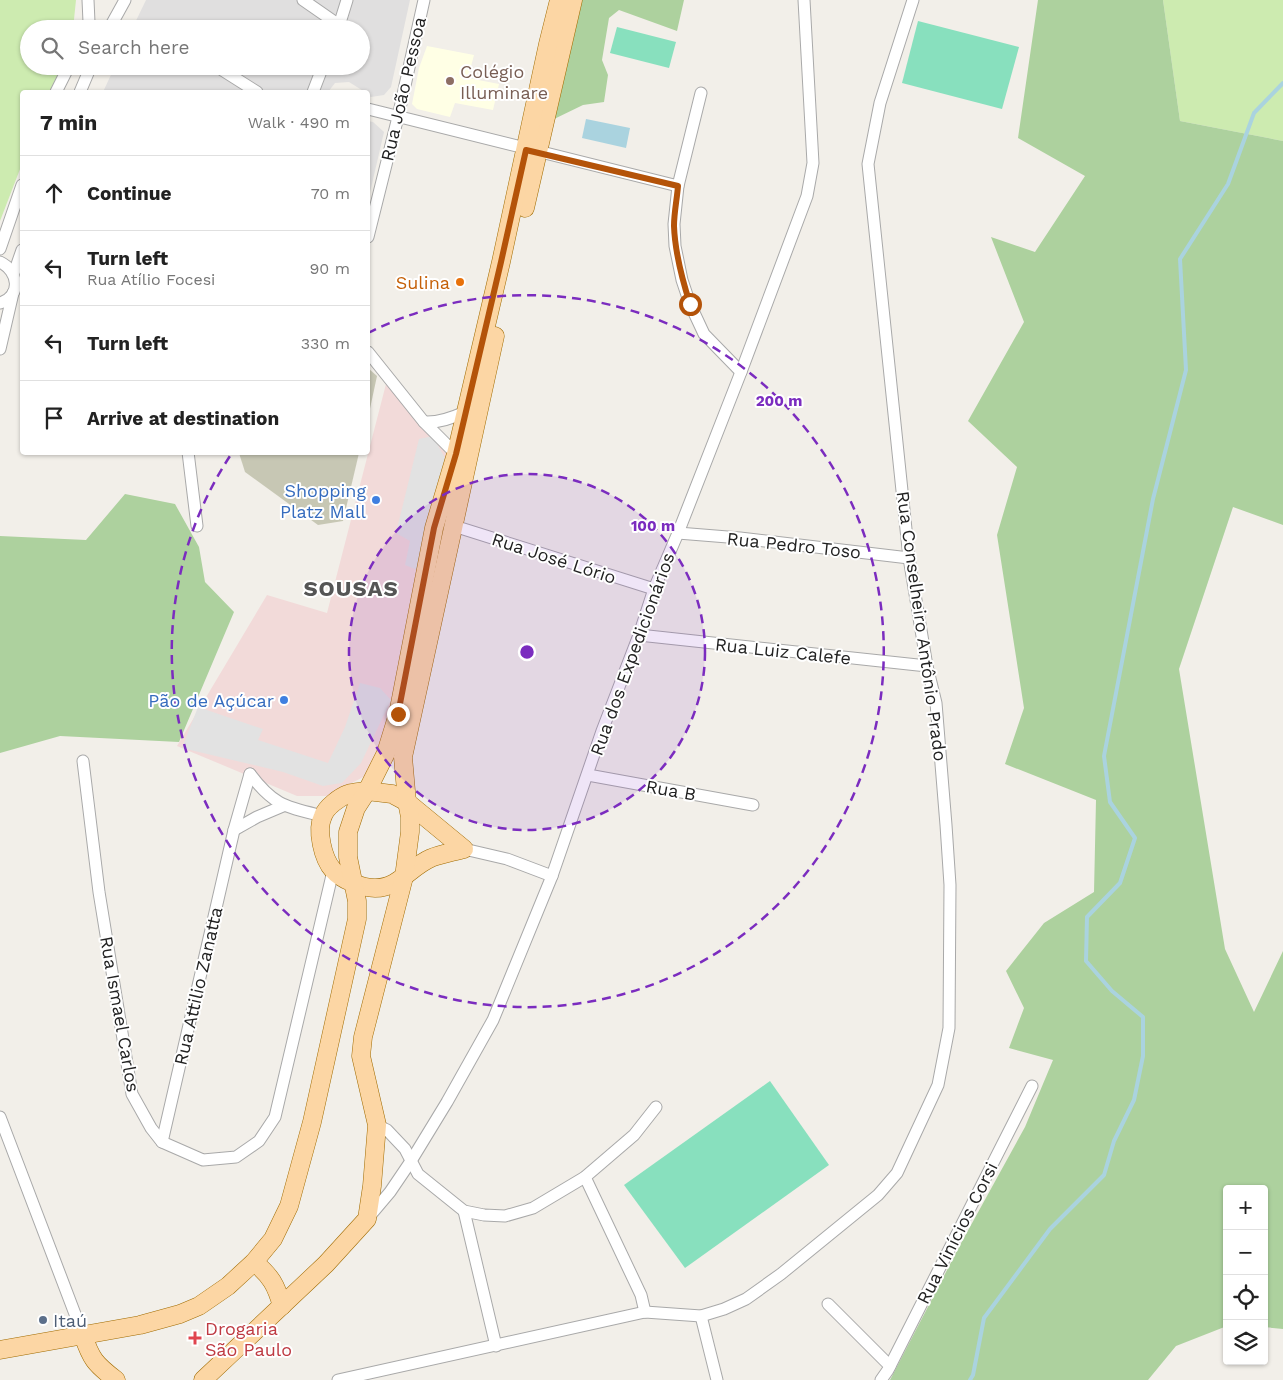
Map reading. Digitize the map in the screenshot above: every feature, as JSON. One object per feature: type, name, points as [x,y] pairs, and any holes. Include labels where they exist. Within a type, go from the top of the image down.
[{"type":"main road","points":[[203,1380],[326,1264],[367,1219],[377,1125],[361,1056],[363,1037],[404,877],[410,817],[407,802],[404,756],[504,297],[532,151],[548,44],[559,0]]},
{"type":"main road","points":[[0,1350],[140,1325],[180,1314],[199,1306],[228,1286],[254,1262],[273,1239],[289,1206],[312,1122],[357,919],[357,901],[348,858],[348,832],[356,808],[367,791],[386,753],[398,714],[434,528],[456,454],[501,262],[573,0]]},
{"type":"main road","points":[[367,791],[392,794],[407,802],[464,849],[430,859],[388,886],[374,888],[353,883],[333,870],[322,847],[320,835],[323,816],[332,804],[348,794],[367,791]]},
{"type":"main road","points":[[254,1262],[266,1272],[277,1287],[282,1306]]},
{"type":"main road","points":[[83,1335],[89,1353],[98,1366],[116,1380]]},
{"type":"street","points":[[88,0],[89,20]]},
{"type":"street","points":[[114,20],[125,0]]},
{"type":"street","points":[[303,0],[330,20]]},
{"type":"street","points":[[341,20],[347,0]]},
{"type":"street","name":"Rua João Pessoa","points":[[370,229],[398,117],[424,0]]},
{"type":"street","name":"Rua dos Expedicionários","points":[[367,1219],[390,1192],[411,1161],[493,1020],[552,876],[602,731],[639,636],[654,590],[741,372],[808,196],[813,163],[804,0]]},
{"type":"street","name":"Rua Conselheiro Antônio Prado","points":[[338,1380],[645,1312],[701,1316],[724,1310],[746,1299],[781,1274],[878,1195],[897,1173],[938,1085],[949,1028],[950,885],[936,703],[926,666],[910,558],[868,164],[880,103],[913,0]]},
{"type":"street","points":[[57,90],[64,75]]},
{"type":"street","points":[[81,90],[87,75]]},
{"type":"street","points":[[230,75],[254,90]]},
{"type":"street","points":[[314,90],[320,75]]},
{"type":"street","points":[[701,93],[678,186],[674,224],[675,246],[682,280],[690,304],[704,334],[741,372]]},
{"type":"street","points":[[370,110],[678,186]]},
{"type":"street","points":[[0,249],[20,191]]},
{"type":"street","points":[[14,273],[20,256]]},
{"type":"street","points":[[0,262],[8,266],[14,273],[16,283],[0,349]]},
{"type":"street","points":[[0,303],[13,293]]},
{"type":"street","points":[[370,354],[424,422],[456,454]]},
{"type":"street","points":[[424,422],[434,423],[466,412]]},
{"type":"street","points":[[188,455],[197,526]]},
{"type":"street","name":"Rua José Lório","points":[[454,526],[654,590]]},
{"type":"street","name":"Rua Pedro Toso","points":[[678,533],[740,538],[910,558]]},
{"type":"street","name":"Rua Luiz Calefe","points":[[639,636],[926,666]]},
{"type":"street","name":"Rua Ismael Carlos","points":[[83,761],[99,892],[132,1094],[151,1128],[162,1142]]},
{"type":"street","name":"Rua Attilio Zanatta","points":[[162,1142],[234,830],[250,774],[262,790],[284,806]]},
{"type":"street","name":"Rua B","points":[[588,775],[753,805]]},
{"type":"street","points":[[234,830],[257,817],[284,806],[323,816]]},
{"type":"street","points":[[464,849],[507,860],[552,876]]},
{"type":"street","points":[[162,1142],[203,1160],[236,1157],[259,1141],[275,1117],[333,870]]},
{"type":"street","name":"Rua Vinícios Corsi","points":[[881,1380],[890,1366],[1032,1086]]},
{"type":"street","points":[[377,1125],[387,1130],[397,1139],[405,1149],[418,1174],[464,1211],[484,1215],[505,1216],[533,1208],[585,1177],[634,1135],[656,1107]]},
{"type":"street","points":[[0,1117],[83,1335]]},
{"type":"street","points":[[585,1177],[641,1295],[645,1312]]},
{"type":"street","points":[[464,1211],[496,1346]]},
{"type":"street","points":[[828,1304],[890,1366]]},
{"type":"street","points":[[701,1316],[717,1380]]},
{"type":"shaded area","points":[[146,0],[410,0],[391,87],[384,95],[371,97],[370,90],[362,90],[349,82],[335,83],[330,90],[104,90],[111,75],[370,75],[370,20],[136,20]]},
{"type":"shaded area","name":"Colégio Illuminare","points":[[427,46],[474,55],[468,78],[499,84],[493,110],[455,103],[450,117],[417,109],[412,104],[419,68]]},
{"type":"shaded area","points":[[370,121],[384,132],[370,192]]},
{"type":"shaded area","points":[[370,370],[377,376],[370,409]]},
{"type":"shaded area","points":[[386,384],[451,456],[398,689],[369,774],[327,796],[297,796],[177,746],[267,595],[327,613],[368,455],[370,455],[370,446]]},
{"type":"shaded area","points":[[433,436],[447,462],[420,571],[405,565],[410,541],[396,533],[419,439]]},
{"type":"shaded area","points":[[240,455],[359,455],[343,521],[318,525],[245,472]]},
{"type":"shaded area","points":[[360,683],[380,688],[391,700],[361,763],[342,783],[323,786],[283,772],[182,748],[198,707],[263,729],[258,740],[328,763],[345,727]]},
{"type":"green space","points":[[0,0],[76,0],[74,20],[20,20],[20,75],[58,75],[52,90],[20,90],[20,169],[0,221]]},
{"type":"green space","points":[[579,0],[684,0],[677,31],[619,10],[609,18],[602,60],[608,75],[604,102],[583,105],[550,121]]},
{"type":"green space","points":[[1038,0],[1163,0],[1180,121],[1283,141],[1283,525],[1233,507],[1179,669],[1225,949],[1254,1012],[1283,951],[1283,1329],[1268,1327],[1268,1185],[1223,1185],[1223,1328],[1176,1346],[1148,1380],[890,1380],[960,1245],[1025,1127],[1053,1060],[1009,1048],[1024,1008],[1006,971],[1044,923],[1094,892],[1096,800],[1005,764],[1024,708],[997,535],[1017,467],[968,421],[1024,322],[991,237],[1035,252],[1085,176],[1018,138]]},
{"type":"green space","points":[[1163,0],[1283,0],[1283,141],[1180,121]]},
{"type":"green space","points":[[918,21],[1019,47],[1002,109],[902,83]]},
{"type":"green space","points":[[617,27],[676,42],[669,68],[610,53]]},
{"type":"green space","points":[[125,494],[175,504],[199,547],[205,582],[234,612],[179,742],[60,736],[0,753],[0,536],[86,540]]},
{"type":"green space","points":[[770,1081],[829,1165],[685,1268],[624,1185]]},
{"type":"water","points":[[586,119],[630,128],[626,148],[582,138]]},
{"type":"waterway","points":[[970,1380],[973,1375],[984,1318],[1050,1229],[1104,1175],[1114,1141],[1134,1100],[1143,1056],[1143,1017],[1112,991],[1086,961],[1087,917],[1120,883],[1135,838],[1110,802],[1104,756],[1153,499],[1186,370],[1180,259],[1228,184],[1254,113],[1283,83]]},
{"type":"place","name":"Colégio Illuminare","points":[[450,81]]},
{"type":"place","name":"Sulina","points":[[460,282]]},
{"type":"place","name":"Shopping Platz Mall","points":[[376,500]]},
{"type":"place","name":"Pão de Açúcar","points":[[284,700]]},
{"type":"place","name":"Itaú","points":[[43,1320]]},
{"type":"place","name":"Drogaria São Paulo","points":[[195,1338]]},
{"type":"district","name":"SOUSAS","points":[[351,588]]},
{"type":"route","points":[[398,714],[434,528],[456,454],[526,150],[678,186],[674,224],[675,246],[682,280],[690,304]]}]
